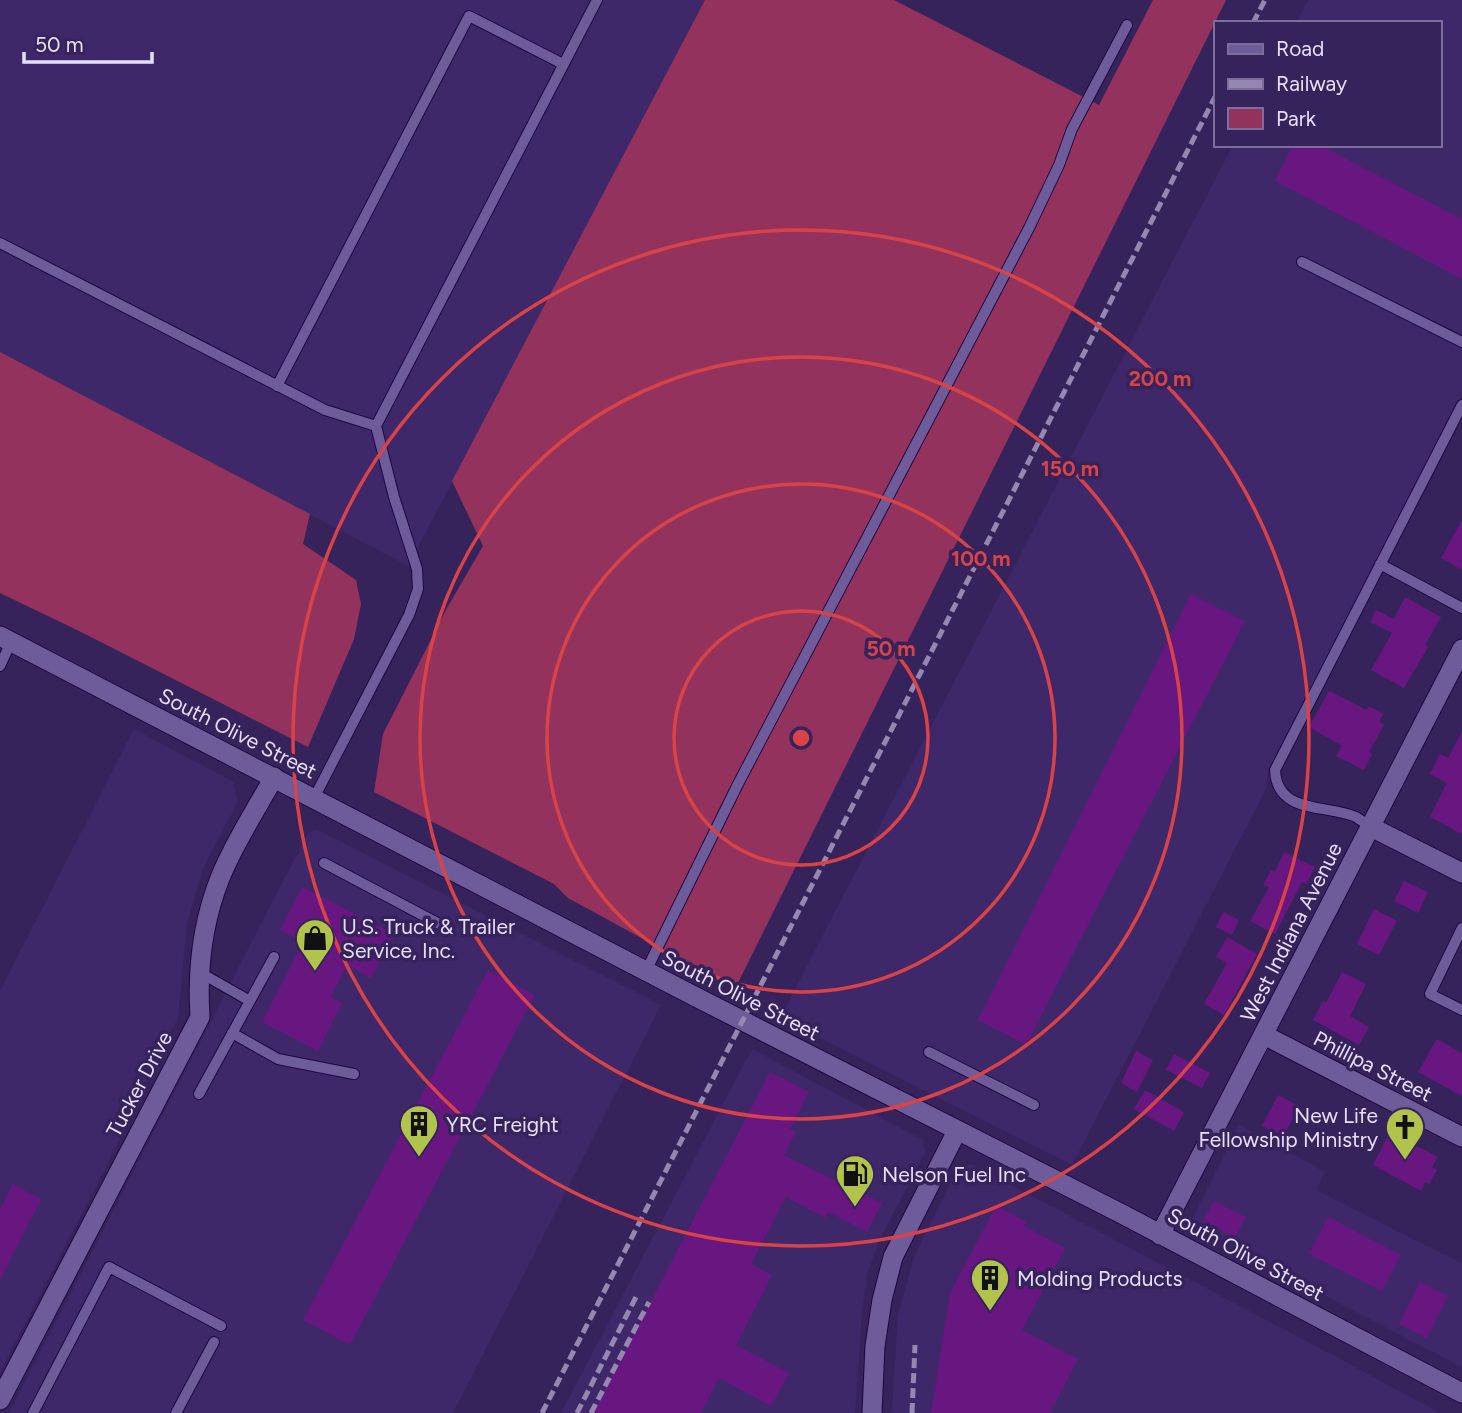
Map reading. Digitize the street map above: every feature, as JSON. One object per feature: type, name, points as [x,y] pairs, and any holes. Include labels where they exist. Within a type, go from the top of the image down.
[{"type":"street","name":"South Olive Street","points":[[6,639],[1462,1393]]},
{"type":"street","name":"West Indiana Avenue","points":[[1160,1235],[1462,649]]},
{"type":"street","name":"Tucker Drive","points":[[0,1400],[200,1017],[199,972],[206,926],[220,878],[274,777]]},
{"type":"street","points":[[1371,827],[1462,873]]},
{"type":"street","name":"Phillipa Street","points":[[1264,1035],[1462,1137]]},
{"type":"street","points":[[872,1413],[875,1346],[882,1300],[893,1257],[957,1131]]},
{"type":"lane","points":[[314,797],[409,615],[418,589],[417,569],[394,497],[376,426],[597,0]]},
{"type":"lane","points":[[278,386],[470,16],[563,64]]},
{"type":"lane","points":[[646,971],[738,784],[1029,228],[1059,165],[1072,129],[1127,25]]},
{"type":"lane","points":[[0,243],[325,410],[376,426]]},
{"type":"lane","points":[[1301,262],[1462,342]]},
{"type":"lane","points":[[1371,827],[1355,817],[1308,807],[1287,797],[1280,792],[1275,770],[1462,405]]},
{"type":"lane","points":[[1380,564],[1462,607]]},
{"type":"lane","points":[[0,666],[6,639]]},
{"type":"lane","points":[[324,863],[443,926]]},
{"type":"lane","points":[[1462,928],[1430,994],[1462,1010]]},
{"type":"lane","points":[[200,1094],[274,957]]},
{"type":"lane","points":[[199,972],[250,1000]]},
{"type":"lane","points":[[232,1033],[278,1059],[354,1074]]},
{"type":"lane","points":[[929,1052],[1034,1105]]},
{"type":"lane","points":[[33,1413],[109,1267],[221,1326]]},
{"type":"lane","points":[[176,1413],[214,1342]]},
{"type":"shaded area","points":[[0,0],[705,0],[408,566],[0,352]]},
{"type":"shaded area","points":[[1308,0],[1462,0],[1462,395],[1268,772],[1266,789],[1072,1165],[780,1018],[1232,147],[1441,147],[1441,21],[1298,21]]},
{"type":"shaded area","points":[[134,729],[233,782],[238,802],[203,868],[187,923],[178,1017],[106,1167],[0,1372],[0,991]]},
{"type":"shaded area","points":[[316,829],[661,1005],[453,1413],[9,1413],[308,833]]},
{"type":"shaded area","points":[[752,1049],[923,1140],[925,1152],[879,1241],[867,1274],[855,1413],[561,1413]]},
{"type":"shaded area","points":[[1239,1125],[1325,1172],[1316,1190],[1462,1264],[1462,1367],[1189,1225]]},
{"type":"shaded area","points":[[971,1164],[1440,1413],[892,1413],[898,1316],[914,1257],[957,1169]]},
{"type":"green space","points":[[705,0],[894,0],[1099,105],[1153,0],[1226,0],[735,989],[568,898],[554,884],[374,792],[383,734],[447,608],[483,546],[452,481]]},
{"type":"green space","points":[[0,352],[310,514],[303,544],[356,580],[361,604],[354,639],[308,747],[0,593]]},
{"type":"building","points":[[1292,147],[1324,147],[1462,219],[1462,279],[1275,181]]},
{"type":"building","points":[[1462,520],[1462,570],[1441,558]]},
{"type":"building","points":[[1191,594],[1245,621],[1026,1045],[978,1020]]},
{"type":"building","points":[[1405,597],[1441,617],[1425,645],[1428,647],[1404,688],[1371,670],[1392,633],[1370,622],[1376,610],[1394,619]]},
{"type":"building","points":[[1329,691],[1367,710],[1369,706],[1383,714],[1379,722],[1384,725],[1369,752],[1372,754],[1364,770],[1336,756],[1342,746],[1309,727]]},
{"type":"building","points":[[1462,732],[1462,834],[1430,817],[1447,783],[1430,774],[1440,754],[1448,758]]},
{"type":"building","points":[[1284,852],[1315,867],[1306,884],[1302,882],[1275,934],[1250,921],[1269,887],[1263,885],[1271,870],[1275,872]]},
{"type":"building","points":[[1404,881],[1428,892],[1418,913],[1394,901]]},
{"type":"building","name":"U.S. Truck & Trailer Service, Inc.","points":[[302,887],[394,934],[371,978],[347,965],[331,997],[342,1003],[318,1051],[262,1022],[303,942],[280,930]]},
{"type":"building","points":[[1374,909],[1397,921],[1379,955],[1357,944]]},
{"type":"building","points":[[1223,912],[1239,920],[1232,935],[1216,927]]},
{"type":"building","points":[[1227,937],[1257,954],[1224,1015],[1204,1004],[1227,963],[1216,957]]},
{"type":"building","name":"YRC Freight","points":[[488,970],[535,995],[350,1345],[303,1320]]},
{"type":"building","points":[[1342,972],[1366,984],[1350,1016],[1369,1027],[1359,1045],[1313,1020],[1323,1001],[1326,1003]]},
{"type":"building","points":[[1437,1039],[1462,1053],[1462,1096],[1418,1072]]},
{"type":"building","points":[[1136,1051],[1153,1060],[1137,1092],[1121,1083]]},
{"type":"building","points":[[1174,1054],[1210,1073],[1202,1088],[1166,1070]]},
{"type":"building","points":[[770,1072],[809,1092],[790,1129],[796,1132],[784,1155],[882,1203],[867,1232],[828,1212],[825,1218],[786,1197],[751,1264],[772,1275],[736,1345],[789,1373],[771,1406],[719,1378],[701,1413],[593,1413]]},
{"type":"building","points":[[1145,1090],[1184,1112],[1174,1131],[1134,1109]]},
{"type":"building","points":[[1278,1095],[1299,1106],[1283,1137],[1262,1126]]},
{"type":"building","name":"New Life Fellowship Ministry","points":[[1390,1132],[1438,1157],[1432,1167],[1437,1170],[1429,1184],[1425,1182],[1421,1191],[1373,1165]]},
{"type":"building","points":[[13,1184],[41,1199],[0,1280],[0,1209]]},
{"type":"building","points":[[1214,1201],[1246,1217],[1235,1238],[1203,1221]]},
{"type":"building","name":"Molding Products","points":[[996,1206],[1027,1222],[1024,1226],[1065,1248],[1022,1330],[1078,1359],[1050,1413],[931,1413],[950,1293]]},
{"type":"building","points":[[1328,1217],[1401,1255],[1382,1291],[1309,1254]]},
{"type":"building","points":[[1420,1282],[1448,1296],[1427,1338],[1399,1324]]},
{"type":"railway","points":[[1254,21],[1265,0]]},
{"type":"railway","points":[[542,1413],[1214,99]]},
{"type":"railway","points":[[577,1413],[637,1295]]},
{"type":"railway","points":[[591,1413],[649,1302]]},
{"type":"railway","points":[[912,1413],[915,1345]]},
{"type":"place","name":"U.S. Truck & Trailer Service, Inc.","points":[[315,972]]},
{"type":"place","name":"YRC Freight","points":[[419,1158]]},
{"type":"place","name":"New Life Fellowship Ministry","points":[[1405,1161]]},
{"type":"place","name":"Nelson Fuel Inc","points":[[855,1208]]},
{"type":"place","name":"Molding Products","points":[[990,1312]]}]
